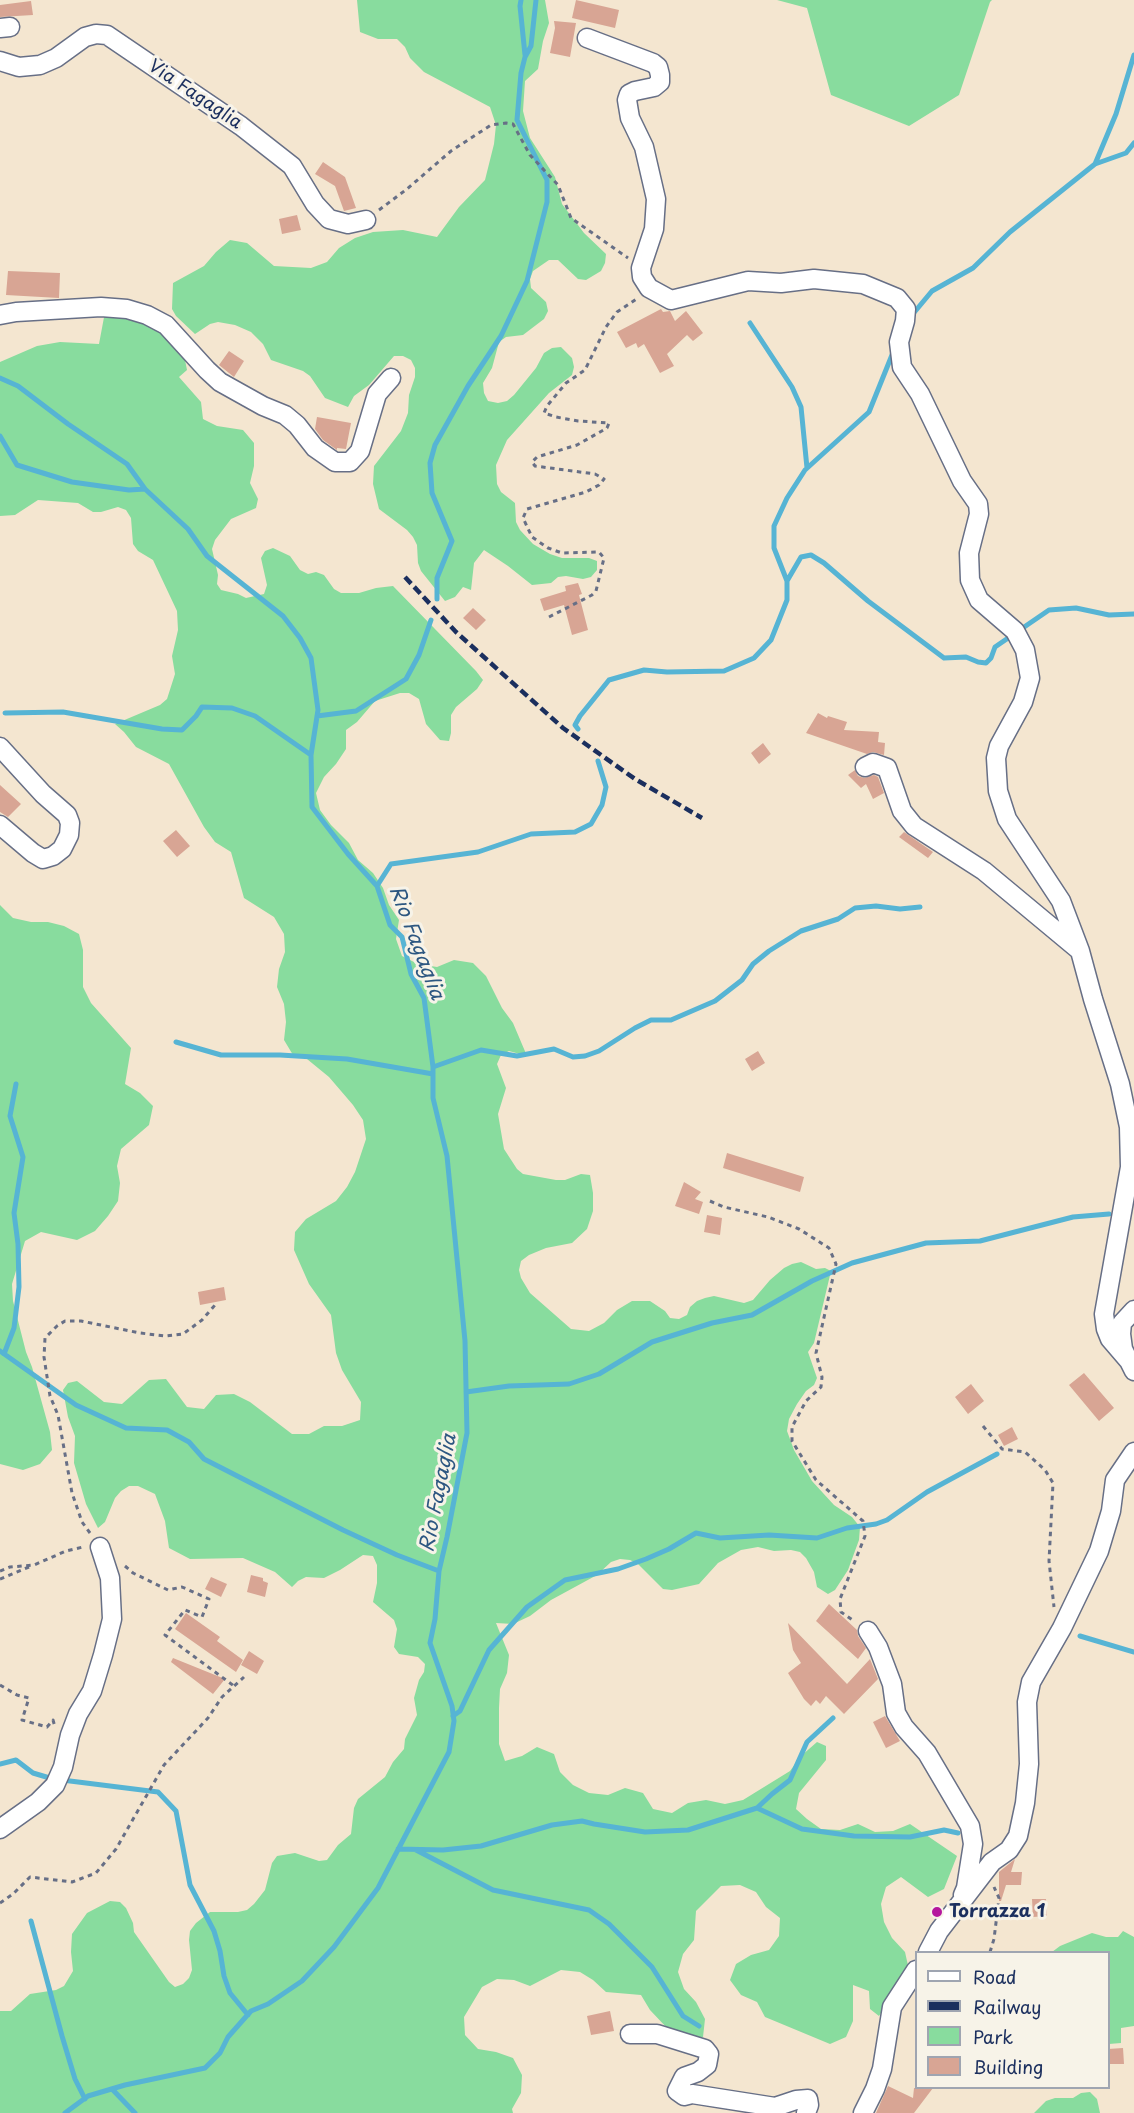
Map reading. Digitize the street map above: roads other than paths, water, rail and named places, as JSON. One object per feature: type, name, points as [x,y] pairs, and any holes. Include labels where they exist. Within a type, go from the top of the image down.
[{"type":"street","name":"Via Fagaglia","points":[[0,61],[19,67],[40,66],[85,38],[96,34],[107,35],[241,126],[292,166],[315,204],[329,219],[348,224],[366,220]]},
{"type":"street","points":[[587,38],[653,63],[658,67],[660,82],[654,87],[634,91],[629,94],[627,100],[630,118],[644,147],[656,199],[654,229],[641,268],[645,284],[653,291],[671,300],[748,281],[781,283],[814,279],[862,284],[897,298],[906,309],[905,321],[898,342],[902,367],[920,394],[962,481],[978,504],[979,514],[969,553],[970,580],[979,600],[1015,631],[1025,650],[1030,678],[1023,702],[998,752],[996,774],[998,791],[1007,819],[1061,901],[1080,951],[1120,1084],[1129,1127],[1130,1167],[1104,1314],[1110,1339],[1131,1365]]},
{"type":"street","points":[[0,315],[101,307],[128,309],[147,315],[166,325],[220,382],[255,402],[285,415],[297,425],[315,448],[335,462],[350,462],[360,451],[377,394],[391,378]]},
{"type":"street","points":[[0,747],[23,774],[67,815],[70,823],[69,835],[62,849],[53,856],[43,859],[0,825]]},
{"type":"street","points":[[865,767],[873,763],[886,768],[902,811],[914,826],[984,871],[1080,951]]},
{"type":"street","points":[[1131,1365],[1123,1349],[1122,1323],[1134,1310]]},
{"type":"street","points":[[929,1951],[939,1931],[992,1862],[1009,1850],[1018,1836],[1025,1803],[1029,1764],[1027,1702],[1030,1682],[1062,1628],[1099,1551],[1111,1511],[1115,1480],[1134,1452]]},
{"type":"street","points":[[0,1829],[38,1802],[55,1785],[63,1767],[70,1735],[78,1714],[92,1691],[112,1618],[110,1578],[100,1547]]},
{"type":"street","points":[[868,1631],[878,1647],[892,1684],[896,1713],[904,1727],[927,1753],[970,1826],[973,1844],[966,1888],[952,1915]]},
{"type":"street","points":[[863,2113],[875,2090],[882,2069],[892,2007],[915,1972]]},
{"type":"street","points":[[630,2034],[657,2034],[705,2049],[709,2054],[707,2065],[698,2072],[684,2077],[677,2091],[684,2096],[692,2094],[775,2107],[796,2100],[808,2099],[806,2113]]},
{"type":"waterway","points":[[521,0],[525,55]]},
{"type":"waterway","points":[[437,599],[437,578],[452,541],[432,493],[430,463],[435,445],[468,386],[501,336],[527,281],[547,202],[547,180],[517,120],[521,73],[525,57],[531,46],[536,0]]},
{"type":"waterway","points":[[912,315],[932,291],[973,268],[1010,232],[1095,164],[1116,114],[1134,55]]},
{"type":"waterway","points":[[1095,164],[1126,153],[1134,143]]},
{"type":"waterway","points":[[750,323],[792,387],[801,407],[807,468]]},
{"type":"waterway","points":[[578,729],[575,725],[580,716],[609,680],[644,670],[724,671],[754,658],[771,640],[787,600],[787,581],[774,548],[774,526],[787,498],[805,470],[869,412],[894,350]]},
{"type":"waterway","points":[[0,378],[18,386],[68,424],[127,464],[145,489],[188,529],[207,556],[283,616],[300,638],[311,658],[318,710],[311,755],[312,807],[348,854],[377,886]]},
{"type":"waterway","points":[[0,436],[17,465],[72,482],[129,490],[145,489]]},
{"type":"waterway","points":[[787,581],[801,557],[811,555],[944,658],[966,657],[986,663],[991,658],[995,647],[1049,610],[1076,608],[1109,615],[1134,614]]},
{"type":"waterway","points":[[317,716],[356,711],[406,679],[419,655],[431,620]]},
{"type":"waterway","points":[[5,713],[63,712],[162,729],[182,730],[202,707],[232,708],[255,716],[311,755]]},
{"type":"waterway","name":"Rio Fagaglia","points":[[65,2113],[88,2096],[125,2085],[205,2068],[220,2053],[228,2037],[251,2011],[268,2004],[302,1981],[334,1947],[378,1888],[449,1752],[454,1721],[452,1706],[430,1643],[435,1619],[439,1571],[467,1433],[465,1341],[447,1156],[433,1098],[433,1067],[424,998],[411,974],[402,937],[390,925],[377,886],[391,864],[478,852],[531,834],[575,832],[591,824],[602,805],[606,787],[598,761]]},
{"type":"waterway","points":[[433,1067],[481,1050],[517,1056],[554,1049],[573,1057],[585,1056],[599,1051],[651,1020],[671,1020],[715,1001],[742,980],[753,964],[801,931],[838,919],[855,908],[920,907]]},
{"type":"waterway","points":[[176,1042],[221,1055],[280,1055],[347,1059],[433,1074]]},
{"type":"waterway","points":[[4,1354],[14,1328],[19,1287],[18,1244],[14,1213],[23,1157],[10,1116],[16,1084]]},
{"type":"waterway","points":[[466,1392],[509,1386],[569,1384],[599,1374],[652,1342],[712,1323],[752,1315],[812,1281],[852,1263],[926,1243],[980,1241],[1073,1217],[1109,1214]]},
{"type":"waterway","points":[[0,1351],[76,1405],[126,1428],[167,1430],[189,1442],[204,1459],[343,1530],[439,1571]]},
{"type":"waterway","points":[[453,1716],[460,1711],[489,1650],[527,1607],[565,1580],[618,1569],[646,1559],[696,1533],[720,1538],[769,1535],[817,1538],[847,1528],[876,1524],[887,1520],[927,1492],[997,1454]]},
{"type":"waterway","points":[[1080,1636],[1134,1652]]},
{"type":"waterway","points":[[757,1808],[790,1780],[807,1742],[833,1718]]},
{"type":"waterway","points":[[0,1764],[16,1760],[33,1773],[53,1779]]},
{"type":"waterway","points":[[62,1780],[158,1792],[176,1811],[190,1885],[214,1931],[230,1993],[248,2015]]},
{"type":"waterway","points":[[398,1849],[443,1850],[481,1846],[552,1825],[582,1821],[645,1832],[688,1830],[757,1808],[802,1829],[854,1836],[910,1837],[944,1830],[958,1833]]},
{"type":"waterway","points":[[416,1850],[493,1890],[589,1910],[609,1924],[652,1967],[683,2016],[699,2026]]},
{"type":"waterway","points":[[31,1921],[75,2079],[85,2099]]},
{"type":"waterway","points":[[112,2089],[135,2113]]},
{"type":"railway","points":[[405,577],[456,632],[563,728],[635,779],[702,818]]},
{"type":"place","name":"Torrazza 1","points":[[937,1912]]}]
